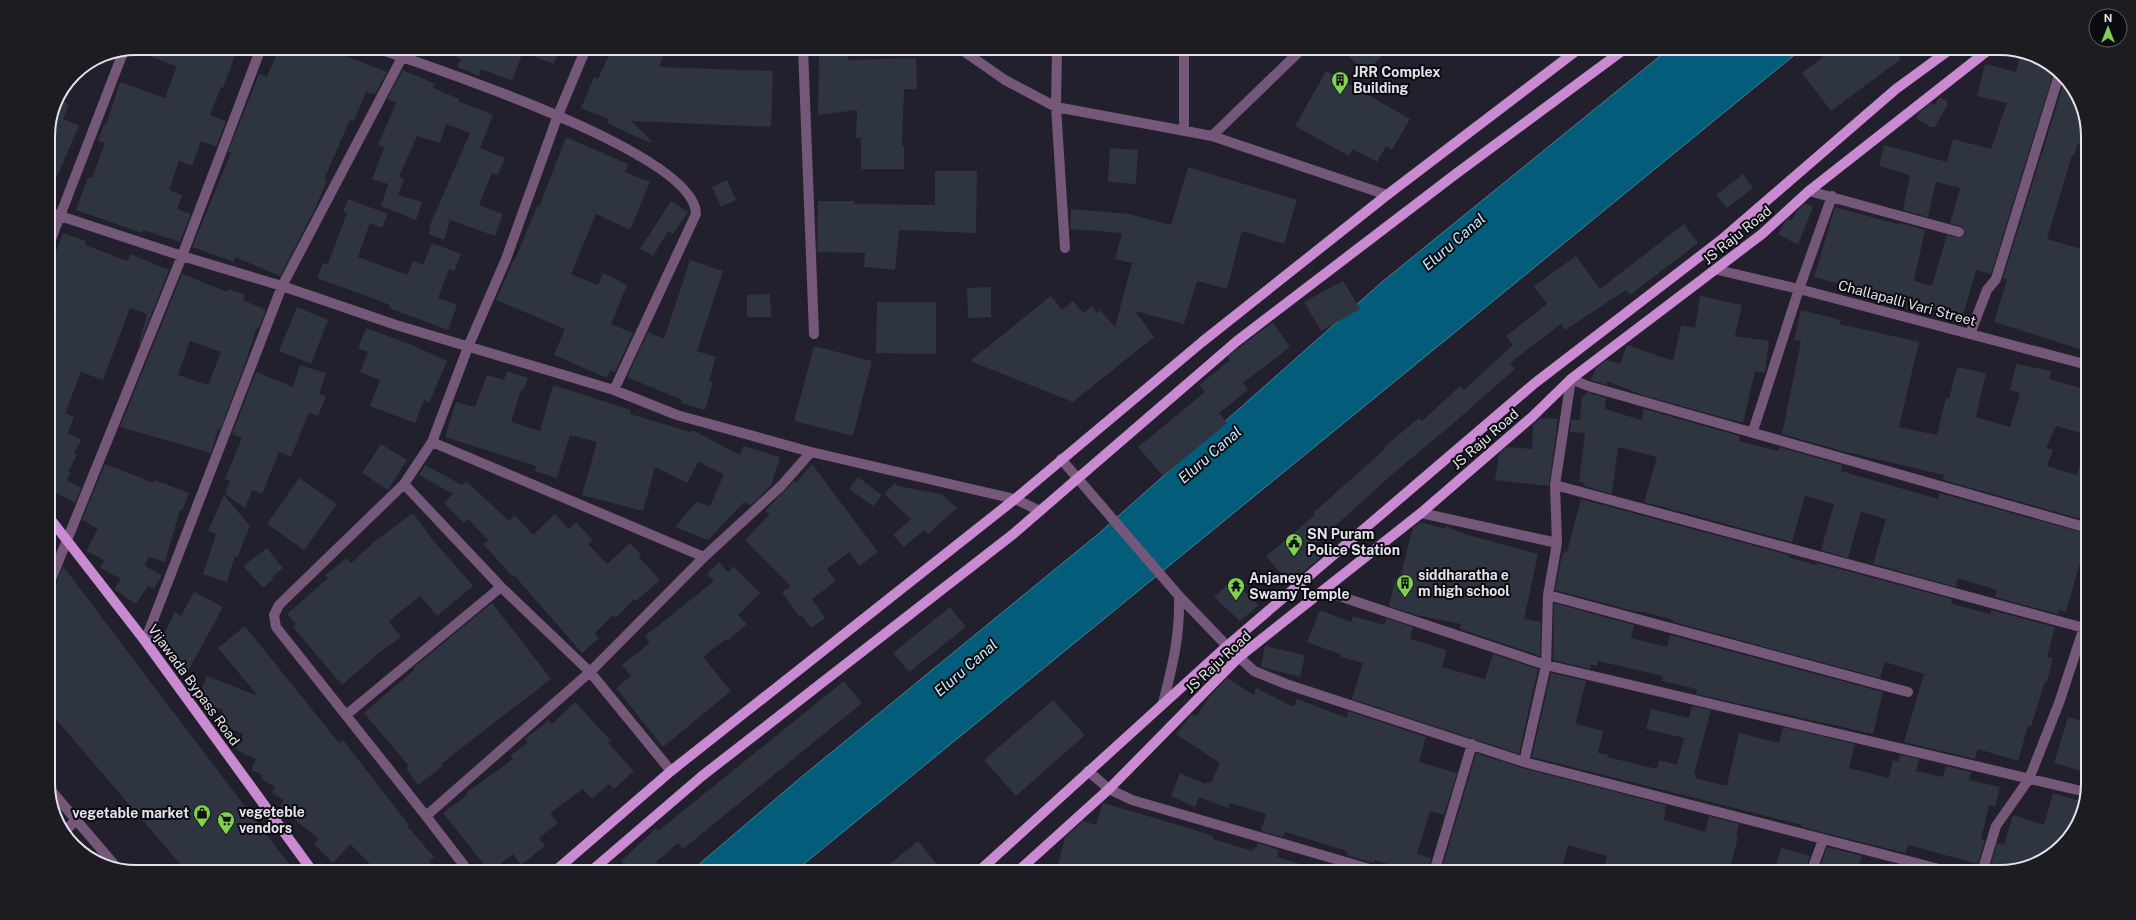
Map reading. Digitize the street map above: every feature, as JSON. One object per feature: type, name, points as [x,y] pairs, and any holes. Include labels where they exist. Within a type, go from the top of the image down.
[{"type":"main road","points":[[562,865],[671,771],[1015,500],[1061,459],[1202,342],[1387,195],[1571,55]]},
{"type":"main road","points":[[598,865],[702,776],[908,618],[1040,511],[1079,479],[1237,341],[1457,173],[1617,55]]},
{"type":"main road","name":"JS Raju Road","points":[[986,865],[1227,646],[1535,383],[1721,240],[1896,89],[1942,55]]},
{"type":"main road","name":"JS Raju Road","points":[[1025,865],[1109,789],[1239,657],[1421,513],[1532,417],[1571,379],[1718,270],[1762,234],[1810,191],[1981,55]]},
{"type":"main road","name":"Vijawada Bypass Road","points":[[55,526],[145,641],[308,865]]},
{"type":"street","points":[[55,569],[182,256],[258,55]]},
{"type":"street","points":[[145,641],[282,286],[404,55]]},
{"type":"street","points":[[410,55],[558,114],[640,155],[668,175],[692,198],[696,206],[696,214],[614,390]]},
{"type":"street","points":[[463,865],[426,816],[276,627],[274,615],[279,605],[404,484],[432,442],[468,347],[506,259],[558,114],[583,55]]},
{"type":"street","points":[[803,55],[814,334]]},
{"type":"street","points":[[969,55],[1005,80],[1056,107],[1212,136],[1387,195]]},
{"type":"street","points":[[1057,55],[1056,107],[1065,248]]},
{"type":"street","points":[[1184,55],[1184,131]]},
{"type":"street","points":[[1212,136],[1291,55]]},
{"type":"street","points":[[55,230],[121,57]]},
{"type":"street","points":[[1970,334],[1987,290],[1996,279],[2058,80]]},
{"type":"street","points":[[1810,191],[1959,232]]},
{"type":"street","points":[[1753,432],[1799,288],[1832,196]]},
{"type":"street","points":[[55,214],[182,256],[282,286],[396,325],[614,390],[677,415],[811,452],[1015,500],[1040,511]]},
{"type":"street","name":"Challapalli Vari Street","points":[[1718,270],[1799,288],[2081,363]]},
{"type":"street","points":[[1524,762],[1546,665],[1548,595],[1557,543],[1555,485],[1571,379],[1588,386],[2081,526]]},
{"type":"street","points":[[432,442],[704,557]]},
{"type":"street","points":[[426,816],[590,672],[704,557],[782,486],[811,452]]},
{"type":"street","points":[[1061,459],[1179,596],[1227,646],[1254,670],[1286,684],[1524,762],[1923,865]]},
{"type":"street","points":[[404,484],[501,587],[590,672],[671,771]]},
{"type":"street","points":[[1555,485],[2081,627]]},
{"type":"street","points":[[1421,513],[1557,543]]},
{"type":"street","points":[[346,715],[501,587]]},
{"type":"street","points":[[1324,591],[1546,665],[2080,791]]},
{"type":"street","points":[[1548,595],[1908,692]]},
{"type":"street","points":[[1163,703],[1174,663],[1180,627],[1179,596]]},
{"type":"street","points":[[1984,865],[1996,826],[2030,779],[2059,703],[2081,637]]},
{"type":"street","points":[[1436,865],[1472,744]]},
{"type":"street","points":[[1088,772],[1109,789],[1132,800],[1356,865]]},
{"type":"street","points":[[56,797],[112,861]]},
{"type":"street","points":[[68,828],[76,819]]},
{"type":"street","points":[[1814,865],[1823,840]]},
{"type":"water","name":"Eluru Canal","points":[[1661,55],[1794,55],[803,865],[698,865],[799,779],[1097,535],[1382,282]]},
{"type":"building","points":[[146,55],[235,55],[223,88],[221,87],[210,115],[226,121],[216,147],[201,141],[192,166],[179,161],[169,190],[182,195],[177,209],[191,214],[180,242],[143,230],[142,233],[76,210],[88,177],[92,178],[105,143],[98,141],[104,124],[106,125],[120,82],[165,98],[176,66]]},
{"type":"building","points":[[276,55],[344,55],[387,72],[375,94],[366,92],[354,121],[350,120],[324,179],[327,180],[315,209],[280,276],[235,257],[234,262],[192,247],[231,153],[228,152],[259,74],[267,77]]},
{"type":"building","points":[[451,55],[522,55],[512,81],[481,69],[479,76],[457,67],[461,59]]},
{"type":"building","points":[[531,55],[557,55],[554,64]]},
{"type":"building","points":[[609,55],[664,55],[659,67],[773,71],[771,127],[631,121],[652,141],[650,143],[607,123],[609,119],[581,108],[594,77],[598,79]]},
{"type":"building","points":[[819,55],[848,55],[848,60],[916,58],[917,89],[904,89],[902,146],[904,146],[904,169],[861,169],[861,138],[856,138],[857,110],[818,115]]},
{"type":"building","points":[[1348,55],[1383,55],[1365,73]]},
{"type":"building","points":[[1826,55],[1898,55],[1901,59],[1831,111],[1802,73]]},
{"type":"building","points":[[2020,58],[2031,61],[2053,75],[1991,274],[1976,270],[1962,319],[1923,305],[1814,277],[1835,207],[1925,230],[1914,281],[1932,286],[1947,235],[1960,238],[1965,234],[1963,227],[1950,223],[1960,188],[1936,182],[1928,217],[1903,210],[1910,175],[1879,166],[1884,145],[1947,162],[1953,139],[1991,149],[2007,103],[1977,96],[1985,64],[2016,72]]},
{"type":"building","points":[[403,70],[435,84],[433,88],[459,99],[459,101],[493,115],[480,148],[505,158],[498,175],[492,173],[479,205],[503,214],[495,236],[450,220],[444,240],[429,234],[430,225],[470,133],[446,124],[440,143],[417,136],[399,177],[404,179],[398,195],[422,202],[416,220],[381,206],[388,184],[372,179],[384,148],[378,145],[396,103],[387,99]]},
{"type":"building","name":"JRR Complex Building","points":[[1326,71],[1410,119],[1392,150],[1386,146],[1377,162],[1353,149],[1349,156],[1295,126]]},
{"type":"building","points":[[2063,86],[2073,100],[2077,110],[2081,131],[2081,144],[2078,143],[2074,155],[2072,155],[2047,239],[2081,249],[2080,349],[1994,322],[2007,279],[2003,278]]},
{"type":"building","points":[[1940,97],[1947,101],[1947,106],[1935,127],[1930,127],[1916,118],[1920,112],[1931,103],[1934,105]]},
{"type":"building","points":[[62,101],[69,104],[63,119],[79,126],[55,181],[55,131]]},
{"type":"building","points":[[566,137],[628,164],[625,172],[650,182],[630,230],[596,214],[571,274],[598,285],[603,273],[627,285],[611,324],[633,333],[615,372],[610,370],[607,378],[554,355],[565,329],[496,300],[513,261],[514,262],[537,206],[539,207]]},
{"type":"building","points":[[1110,148],[1138,150],[1136,184],[1108,182]]},
{"type":"building","points":[[1188,167],[1297,200],[1284,244],[1242,231],[1227,289],[1197,281],[1184,324],[1135,311],[1154,337],[1073,402],[970,361],[1051,296],[1062,310],[1073,301],[1083,313],[1092,306],[1097,313],[1100,310],[1115,327],[1132,263],[1115,259],[1122,233],[1070,229],[1071,209],[1129,214],[1171,225]]},
{"type":"building","points":[[935,171],[977,171],[976,233],[899,230],[895,270],[864,267],[865,253],[817,252],[818,201],[854,201],[854,204],[935,205]]},
{"type":"building","points":[[1743,174],[1753,188],[1727,208],[1716,195]]},
{"type":"building","points":[[727,180],[736,200],[721,207],[712,187]]},
{"type":"building","points":[[348,199],[388,214],[382,228],[370,223],[358,257],[408,275],[413,261],[423,265],[432,243],[461,254],[454,271],[449,269],[438,298],[457,305],[448,330],[389,308],[390,305],[317,278],[323,263],[328,264],[347,213],[343,212]]},
{"type":"building","points":[[671,201],[688,212],[673,234],[668,231],[653,256],[640,249]]},
{"type":"building","points":[[1805,203],[1813,207],[1798,245],[1778,234],[1785,222],[1788,219],[1791,221],[1797,211]]},
{"type":"building","points":[[1684,224],[1698,243],[1630,295],[1626,290],[1565,330],[1561,324],[1510,363],[1515,369],[1396,471],[1313,546],[1321,557],[1289,584],[1266,556],[1315,515],[1313,513],[1385,449],[1384,447],[1419,418],[1422,421],[1460,386],[1464,390],[1513,345],[1506,336],[1547,304],[1534,286],[1576,256],[1600,289]]},
{"type":"building","points":[[63,233],[86,241],[85,245],[128,261],[130,254],[169,270],[137,351],[147,314],[130,308],[103,380],[81,372],[65,413],[74,417],[68,433],[81,440],[74,454],[77,455],[68,472],[71,473],[67,480],[81,488],[75,503],[55,493],[55,254]]},
{"type":"building","points":[[690,260],[723,271],[697,351],[716,357],[709,381],[713,382],[705,410],[681,403],[682,400],[627,377],[648,332],[664,339]]},
{"type":"building","points":[[182,274],[228,292],[229,289],[245,295],[243,300],[266,310],[259,328],[257,327],[244,367],[220,430],[218,429],[211,453],[120,427]],"holes":[[[190,341],[221,352],[208,385],[178,375]]]},
{"type":"building","points":[[1343,281],[1360,309],[1321,331],[1304,302]]},
{"type":"building","points":[[991,287],[991,317],[968,318],[967,288]]},
{"type":"building","points":[[770,294],[771,317],[747,317],[747,295]]},
{"type":"building","points":[[1700,296],[1742,305],[1735,336],[1769,341],[1765,373],[1755,371],[1743,423],[1642,395],[1607,381],[1607,385],[1591,380],[1596,368],[1606,360],[1620,364],[1627,345],[1673,361],[1681,325],[1695,328]]},
{"type":"building","points":[[877,302],[936,302],[936,354],[876,353]]},
{"type":"building","points":[[297,307],[328,320],[311,364],[279,351]]},
{"type":"building","points":[[1801,310],[1841,320],[1840,324],[1919,342],[1899,427],[1937,435],[1946,398],[1949,399],[1957,367],[1986,373],[1976,417],[2010,427],[2020,393],[2010,390],[2016,364],[2051,371],[2049,379],[2081,388],[2081,433],[2056,426],[2046,448],[2053,450],[2047,466],[2077,475],[2081,460],[2081,519],[1943,480],[1944,475],[1846,452],[1782,434],[1801,341],[1794,340]]},
{"type":"building","points":[[1273,322],[1290,347],[1243,383],[1248,390],[1219,413],[1227,423],[1163,476],[1138,447],[1205,392],[1199,385],[1230,360],[1228,357]]},
{"type":"building","points":[[366,328],[412,345],[447,361],[429,403],[424,400],[415,423],[370,406],[380,380],[360,372],[368,352],[358,348]]},
{"type":"building","points":[[814,346],[872,361],[853,436],[794,421]]},
{"type":"building","points":[[300,365],[326,373],[319,394],[326,396],[318,416],[309,412],[291,457],[279,452],[262,494],[252,490],[245,508],[225,494],[230,481],[225,479],[242,438],[232,434],[256,372],[293,387]]},
{"type":"building","points":[[507,371],[528,378],[523,391],[521,390],[511,422],[540,431],[553,385],[631,410],[630,414],[691,432],[692,430],[740,455],[743,446],[780,457],[771,486],[751,505],[744,502],[708,540],[675,527],[696,502],[710,506],[724,474],[698,462],[687,483],[655,467],[643,511],[582,495],[597,442],[570,435],[557,478],[535,471],[536,466],[445,437],[456,402],[475,407],[487,375],[504,380]]},
{"type":"building","points":[[1587,392],[1606,398],[1605,409],[1641,420],[1644,409],[1740,436],[1739,441],[1778,451],[1779,447],[1842,465],[1841,471],[1938,499],[1939,493],[2081,532],[2081,559],[2066,612],[2059,610],[2058,614],[1995,597],[1997,590],[1958,578],[1956,587],[1873,564],[1886,519],[1861,512],[1848,558],[1821,550],[1834,504],[1805,496],[1792,542],[1644,502],[1657,457],[1618,447],[1612,494],[1584,486],[1585,483],[1579,482],[1585,433],[1570,432],[1571,420],[1580,420],[1582,396],[1585,396]]},
{"type":"building","points":[[1540,418],[1558,419],[1549,486],[1495,480],[1499,454],[1507,447],[1532,449],[1533,425]]},
{"type":"building","points":[[381,444],[407,460],[388,490],[362,473]]},
{"type":"building","points":[[105,464],[154,483],[155,480],[189,493],[182,511],[180,510],[165,562],[148,557],[145,566],[162,575],[154,589],[148,586],[136,604],[114,589],[121,579],[100,568],[104,560],[86,551],[98,529],[82,520]]},
{"type":"building","points":[[812,464],[878,552],[859,566],[849,552],[827,569],[836,581],[812,599],[825,618],[811,628],[801,615],[799,616],[782,592],[791,586],[745,540],[770,514],[765,511],[794,481],[796,483]]},
{"type":"building","points":[[425,465],[462,485],[466,481],[509,521],[515,515],[533,535],[555,514],[569,529],[576,522],[593,540],[588,544],[607,564],[630,543],[641,555],[639,557],[660,580],[636,601],[634,599],[616,618],[613,615],[595,633],[599,638],[582,653],[514,575],[513,577],[483,544],[488,540],[468,519],[464,523],[444,503],[453,494],[419,475]]},
{"type":"building","points":[[858,477],[882,495],[873,506],[849,489]]},
{"type":"building","points":[[299,478],[337,504],[304,550],[267,524]]},
{"type":"building","points":[[895,483],[898,486],[941,494],[957,508],[928,534],[924,530],[904,547],[893,535],[911,519],[884,494]]},
{"type":"building","points":[[224,495],[250,526],[237,558],[235,556],[227,582],[203,574],[216,534],[208,531]]},
{"type":"building","points":[[1581,499],[1789,555],[1788,557],[1816,565],[1817,563],[1952,599],[1951,603],[1953,604],[1990,614],[1991,610],[2055,627],[2047,657],[2053,658],[2047,682],[2045,681],[2031,727],[2028,726],[2018,761],[1978,749],[1975,759],[1904,742],[1924,674],[1885,662],[1880,678],[1673,622],[1673,620],[1648,613],[1637,612],[1555,590],[1561,560],[1564,551],[1567,552]]},
{"type":"building","points":[[413,513],[432,539],[473,586],[437,616],[420,596],[389,621],[401,637],[380,652],[342,685],[293,627],[296,624],[287,614],[328,578],[325,575],[347,558],[351,563],[375,541]]},
{"type":"building","points":[[1421,522],[1445,529],[1446,526],[1465,534],[1538,554],[1524,619],[1541,622],[1540,656],[1460,629],[1461,624],[1416,615],[1389,606],[1395,580],[1399,581],[1413,528]]},
{"type":"building","points":[[267,548],[283,568],[272,577],[274,579],[263,588],[243,566]]},
{"type":"building","points":[[719,562],[728,572],[733,566],[760,593],[738,615],[747,624],[728,640],[726,639],[703,657],[731,691],[663,747],[616,688],[631,676],[622,665],[650,643],[645,636],[714,581],[707,574]]},
{"type":"building","points":[[63,566],[290,865],[181,865],[55,718],[55,586]]},
{"type":"building","name":"Anjaneya Swamy Temple","points":[[1232,581],[1259,605],[1240,621],[1214,597]]},
{"type":"building","points":[[194,592],[223,607],[187,673],[174,667],[179,657],[158,646],[175,612],[181,616]]},
{"type":"building","points":[[492,603],[551,679],[441,764],[443,766],[418,785],[406,768],[409,766],[364,713],[414,670],[413,668]]},
{"type":"building","points":[[1554,603],[1634,625],[1631,638],[1667,647],[1670,635],[1883,692],[1873,734],[1696,694],[1697,689],[1662,681],[1663,676],[1598,661],[1597,666],[1591,664],[1590,669],[1553,660]]},
{"type":"building","points":[[950,607],[966,627],[909,672],[893,653]]},
{"type":"building","points":[[1320,610],[1351,622],[1353,616],[1384,625],[1386,618],[1413,627],[1410,639],[1447,650],[1442,667],[1485,679],[1493,654],[1538,669],[1519,754],[1352,699],[1363,663],[1341,657],[1342,655],[1307,642]]},
{"type":"building","points":[[245,626],[339,743],[343,740],[409,825],[407,826],[434,857],[429,861],[432,865],[389,865],[387,863],[385,865],[371,865],[350,844],[333,863],[314,844],[319,839],[279,807],[284,800],[272,793],[275,787],[261,779],[263,775],[251,770],[256,759],[236,750],[243,734],[217,723],[223,710],[197,700],[207,676],[258,696],[218,648]]},
{"type":"building","points":[[1265,646],[1305,655],[1300,677],[1261,667]]},
{"type":"building","points":[[1551,673],[1586,681],[1576,722],[1577,724],[1603,731],[1598,753],[1608,755],[1607,757],[1657,769],[1659,760],[1677,765],[1684,738],[1646,729],[1651,709],[1689,718],[1692,706],[1711,710],[1694,774],[1696,774],[1695,778],[1722,785],[1727,785],[1739,733],[1779,743],[1783,727],[1855,744],[1849,768],[1889,778],[1893,760],[1898,762],[1900,755],[1919,759],[1916,771],[1943,777],[1946,766],[1971,772],[1969,780],[2000,787],[1995,807],[1989,805],[1981,839],[1985,840],[1978,864],[1908,845],[1905,853],[1801,827],[1802,825],[1532,757]]},
{"type":"building","points":[[1227,678],[1254,695],[1256,688],[1294,707],[1297,699],[1347,718],[1348,711],[1426,737],[1419,762],[1457,773],[1444,815],[1430,811],[1417,854],[1431,858],[1430,865],[1391,865],[1375,860],[1374,863],[1346,855],[1347,851],[1285,832],[1283,837],[1261,831],[1266,814],[1230,803],[1228,808],[1199,797],[1195,807],[1171,796],[1180,773],[1206,784],[1207,782],[1211,783],[1220,763],[1176,734],[1192,714],[1197,716],[1209,697]]},
{"type":"building","points":[[844,681],[862,703],[683,849],[678,843],[656,862],[659,865],[624,865],[621,861],[656,828],[658,831]]},
{"type":"building","points":[[1053,700],[1085,735],[1016,796],[984,760]]},
{"type":"building","points":[[575,702],[611,741],[608,743],[634,771],[614,789],[609,784],[592,799],[583,789],[550,813],[558,823],[539,838],[545,846],[521,865],[513,854],[499,865],[484,865],[443,813],[467,795],[466,793],[513,759],[511,755],[528,742],[525,739],[549,720],[552,724]]},
{"type":"building","points":[[2068,717],[2081,721],[2081,771],[2054,763]]},
{"type":"building","points":[[1476,753],[1522,768],[1666,805],[1664,820],[1705,832],[1709,816],[1739,824],[1736,836],[1738,837],[1731,865],[1605,865],[1607,856],[1568,845],[1563,865],[1443,865]]},
{"type":"building","points":[[2053,793],[2079,801],[2075,815],[2067,829],[2053,845],[2045,851],[2026,861],[2011,864],[1991,865],[1997,843],[2004,845],[2013,815],[2044,825]]},
{"type":"building","points":[[1103,803],[1189,828],[1213,836],[1213,839],[1253,851],[1253,848],[1256,849],[1258,843],[1279,850],[1277,857],[1304,865],[1058,865],[1065,837],[1083,821],[1096,825]]},
{"type":"building","points":[[918,841],[937,865],[891,865],[890,864]]},
{"type":"building","points":[[1827,847],[1862,856],[1859,865],[1821,865]]},
{"type":"building","points":[[1781,848],[1810,856],[1807,865],[1776,865]]},
{"type":"place","name":"JRR Complex Building","points":[[1340,95]]},
{"type":"place","name":"SN Puram Police Station","points":[[1294,557]]},
{"type":"place","name":"siddharatha e m high school","points":[[1405,598]]},
{"type":"place","name":"Anjaneya Swamy Temple","points":[[1236,601]]},
{"type":"place","name":"vegetable market","points":[[202,828]]},
{"type":"place","name":"vegeteble vendors","points":[[226,835]]}]
